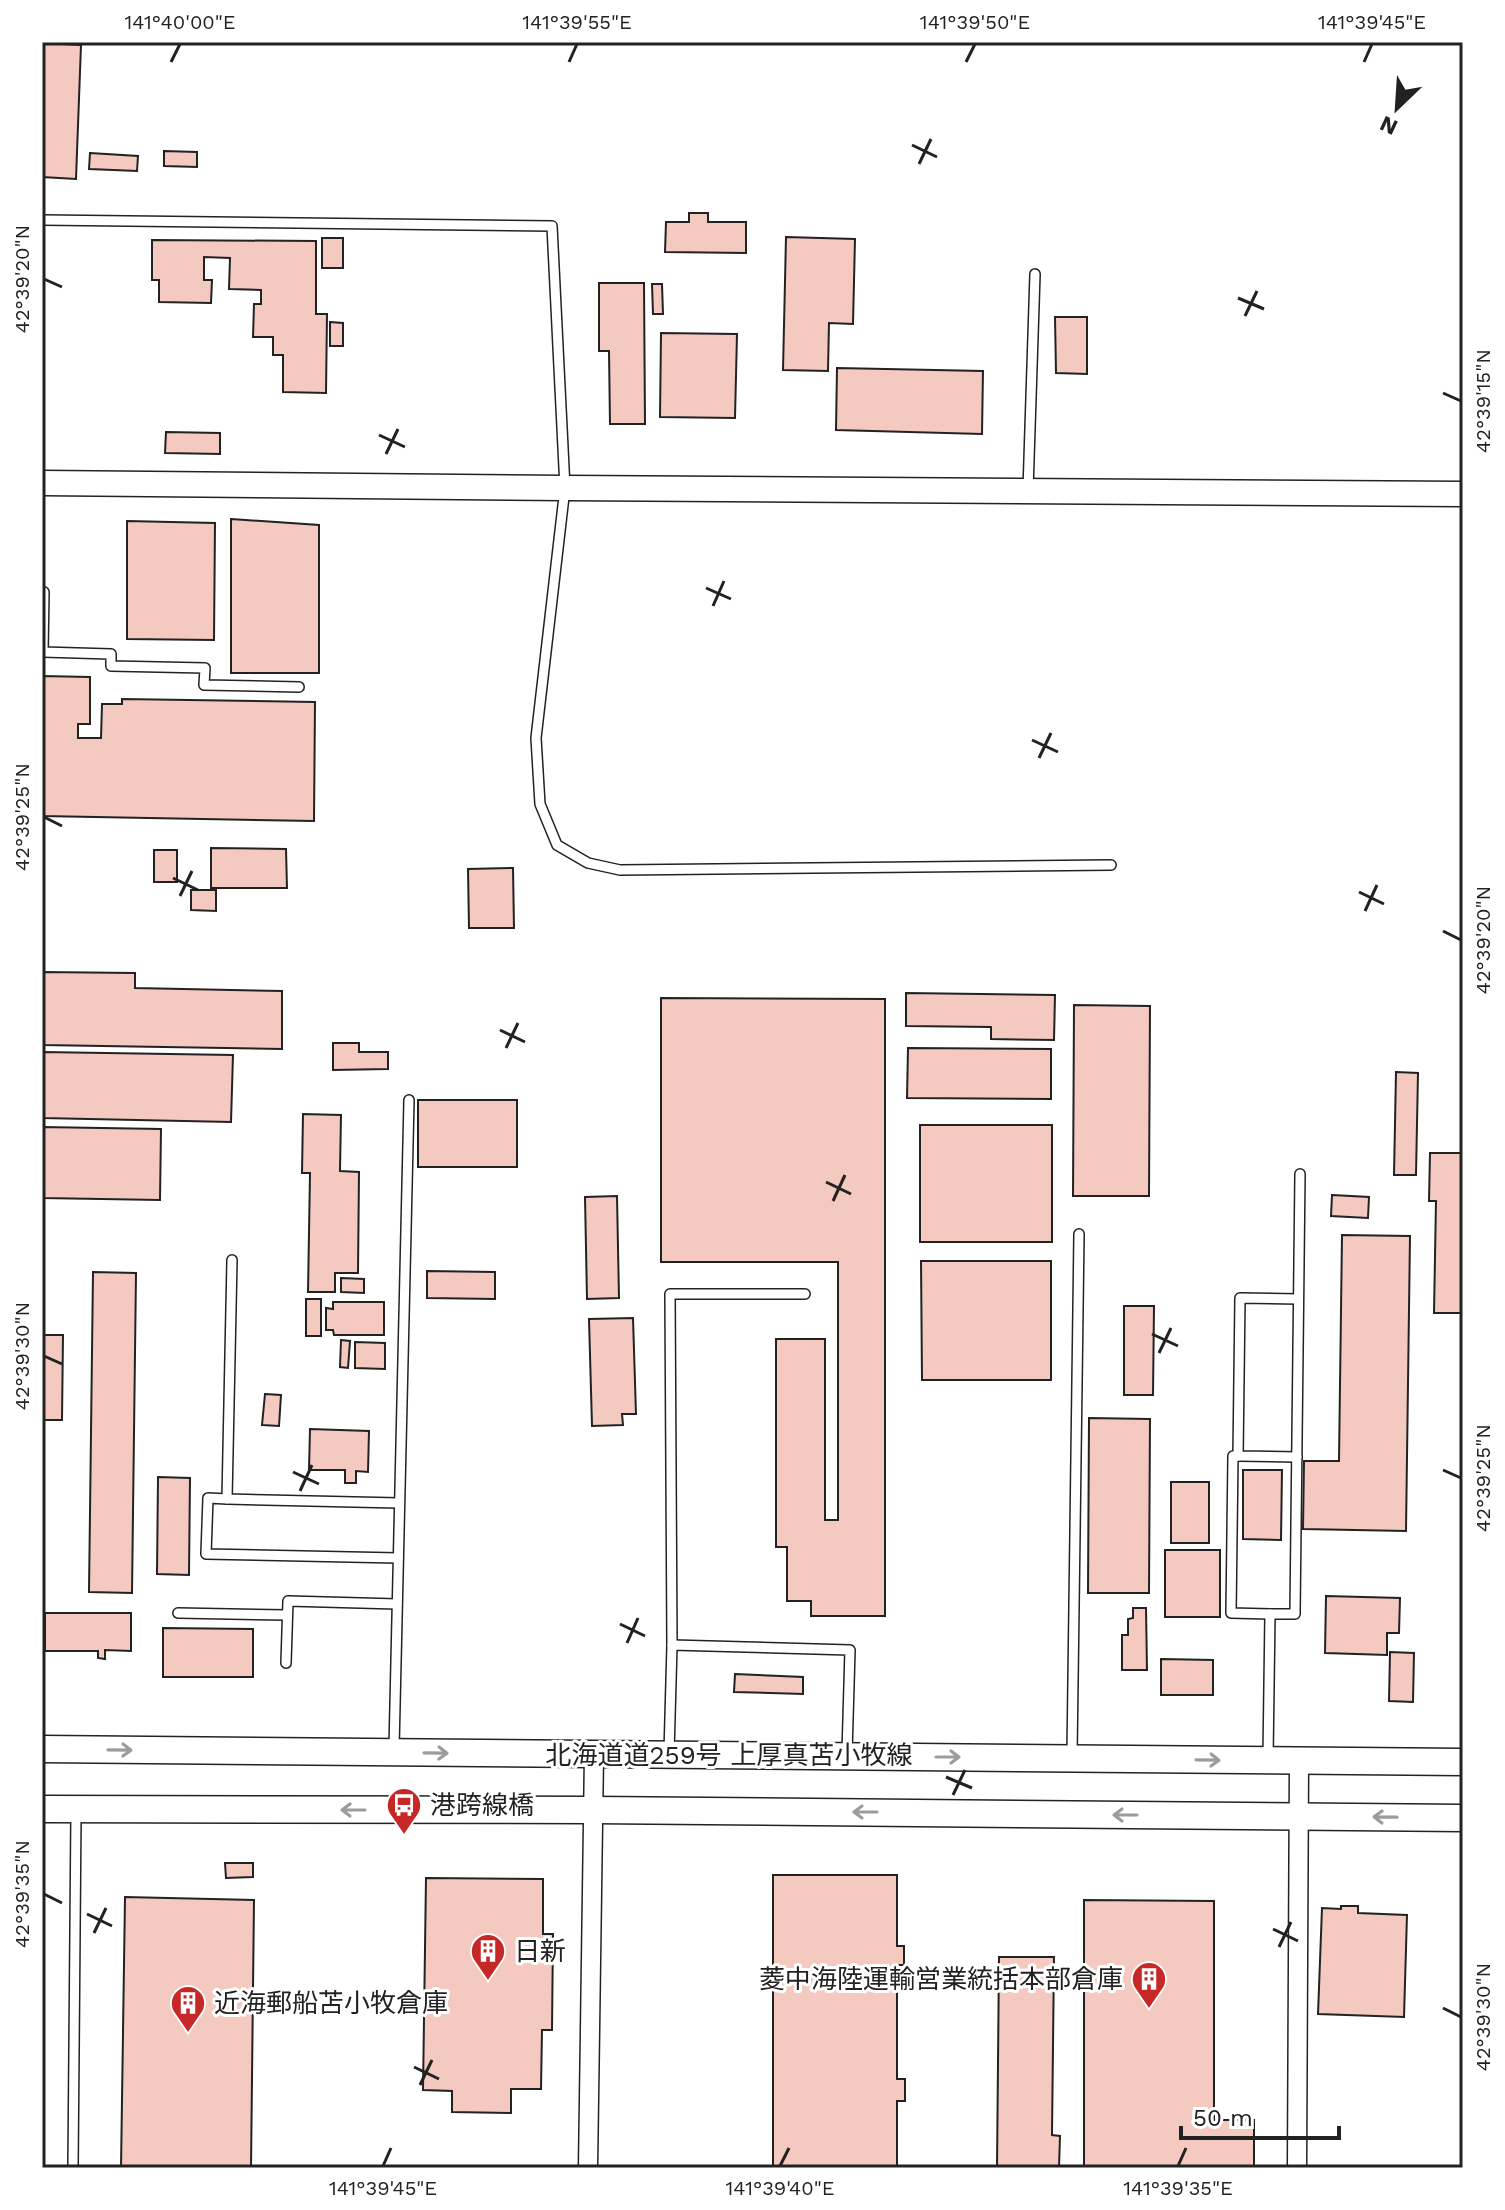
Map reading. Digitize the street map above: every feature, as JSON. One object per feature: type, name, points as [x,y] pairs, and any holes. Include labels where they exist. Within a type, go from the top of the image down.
[{"type":"main road","name":"北海道道259号 上厚真苫小牧線","points":[[42,1749],[1463,1762]]},
{"type":"main road","points":[[42,1809],[593,1810],[1463,1818]]},
{"type":"street","points":[[42,483],[1463,494]]},
{"type":"street","points":[[588,2168],[594,1754]]},
{"type":"street","points":[[1297,2168],[1299,1761]]},
{"type":"lane","points":[[42,220],[552,226],[565,488],[536,738],[540,804],[557,845],[588,863],[620,870],[1111,865]]},
{"type":"lane","points":[[1028,490],[1035,274]]},
{"type":"lane","points":[[42,592],[43,652],[111,654],[111,666],[205,668],[204,685],[299,687]]},
{"type":"lane","points":[[394,1753],[409,1100]]},
{"type":"lane","points":[[1297,1457],[1233,1456],[1231,1613],[1295,1614],[1297,1457],[1298,1299],[1300,1174]]},
{"type":"lane","points":[[1072,1758],[1079,1234]]},
{"type":"lane","points":[[227,1499],[232,1260]]},
{"type":"lane","points":[[669,1755],[672,1645],[670,1294],[805,1294]]},
{"type":"lane","points":[[1238,1456],[1240,1298],[1298,1299]]},
{"type":"lane","points":[[398,1558],[206,1554],[208,1498],[399,1503]]},
{"type":"lane","points":[[286,1663],[288,1601],[397,1604]]},
{"type":"lane","points":[[178,1613],[287,1615]]},
{"type":"lane","points":[[1268,1760],[1270,1614]]},
{"type":"lane","points":[[672,1645],[850,1650],[847,1757]]},
{"type":"lane","points":[[73,2168],[76,1809]]},
{"type":"building","points":[[42,43],[81,45],[76,179],[42,177]]},
{"type":"building","points":[[164,151],[197,152],[197,167],[164,166]]},
{"type":"building","points":[[90,153],[138,156],[137,171],[89,169]]},
{"type":"building","points":[[689,213],[708,213],[708,222],[746,222],[746,253],[665,252],[666,222],[689,222]]},
{"type":"building","points":[[786,237],[855,239],[853,324],[829,323],[828,371],[783,370]]},
{"type":"building","points":[[322,238],[343,238],[343,268],[322,268]]},
{"type":"building","points":[[152,240],[316,241],[316,314],[327,314],[326,393],[283,392],[283,355],[273,355],[273,337],[253,337],[254,304],[261,304],[261,290],[229,289],[230,258],[204,257],[204,280],[212,280],[211,303],[159,302],[159,280],[152,280]]},
{"type":"building","points":[[599,283],[644,283],[645,424],[610,424],[609,351],[599,351]]},
{"type":"building","points":[[652,284],[662,284],[663,314],[653,314]]},
{"type":"building","points":[[1055,317],[1087,317],[1087,374],[1056,373]]},
{"type":"building","points":[[330,322],[343,323],[343,346],[330,346]]},
{"type":"building","points":[[661,333],[737,334],[735,418],[660,417]]},
{"type":"building","points":[[837,368],[983,371],[982,434],[836,430]]},
{"type":"building","points":[[166,432],[220,433],[220,454],[165,453]]},
{"type":"building","points":[[231,519],[319,525],[319,673],[231,673]]},
{"type":"building","points":[[127,521],[215,523],[214,640],[127,639]]},
{"type":"building","points":[[42,676],[90,677],[90,724],[78,724],[78,738],[101,738],[102,704],[122,704],[122,699],[315,702],[314,821],[42,816]]},
{"type":"building","points":[[211,848],[286,849],[287,888],[211,888]]},
{"type":"building","points":[[154,850],[177,850],[177,882],[154,882]]},
{"type":"building","points":[[513,868],[514,928],[469,928],[468,869]]},
{"type":"building","points":[[191,890],[216,890],[216,911],[191,910]]},
{"type":"building","points":[[42,972],[135,973],[135,988],[282,991],[282,1049],[42,1045]]},
{"type":"building","points":[[906,993],[1055,995],[1054,1040],[991,1039],[991,1027],[906,1026]]},
{"type":"building","points":[[661,998],[885,999],[885,1616],[811,1616],[811,1601],[787,1601],[787,1547],[776,1547],[776,1339],[825,1339],[825,1520],[838,1520],[838,1262],[661,1262]]},
{"type":"building","points":[[1074,1005],[1150,1006],[1149,1196],[1073,1196]]},
{"type":"building","points":[[333,1043],[359,1043],[359,1052],[388,1052],[388,1069],[333,1070]]},
{"type":"building","points":[[908,1048],[1051,1049],[1051,1099],[907,1098]]},
{"type":"building","points":[[42,1052],[233,1055],[231,1122],[42,1118]]},
{"type":"building","points":[[1396,1072],[1418,1073],[1416,1175],[1394,1175]]},
{"type":"building","points":[[418,1100],[517,1100],[517,1167],[418,1167]]},
{"type":"building","points":[[303,1114],[341,1115],[340,1171],[359,1172],[358,1273],[335,1273],[335,1292],[308,1292],[310,1173],[302,1173]]},
{"type":"building","points":[[920,1125],[1052,1125],[1052,1242],[920,1242]]},
{"type":"building","points":[[42,1127],[161,1129],[160,1200],[42,1198]]},
{"type":"building","points":[[1430,1153],[1463,1153],[1463,1313],[1434,1313],[1436,1201],[1429,1201]]},
{"type":"building","points":[[1332,1195],[1369,1197],[1368,1218],[1331,1216]]},
{"type":"building","points":[[617,1196],[619,1298],[587,1299],[585,1197]]},
{"type":"building","points":[[1342,1235],[1410,1236],[1406,1531],[1303,1529],[1304,1461],[1339,1461]]},
{"type":"building","points":[[921,1261],[1051,1261],[1051,1380],[922,1380]]},
{"type":"building","points":[[427,1271],[495,1272],[495,1299],[427,1298]]},
{"type":"building","points":[[93,1272],[136,1273],[132,1593],[89,1592]]},
{"type":"building","points":[[341,1278],[364,1279],[364,1293],[341,1292]]},
{"type":"building","points":[[306,1299],[321,1299],[321,1336],[306,1336]]},
{"type":"building","points":[[333,1302],[384,1302],[384,1335],[334,1335],[333,1330],[326,1330],[326,1308],[333,1309]]},
{"type":"building","points":[[1124,1306],[1154,1306],[1153,1395],[1124,1395]]},
{"type":"building","points":[[633,1318],[636,1414],[622,1414],[623,1425],[592,1426],[589,1319]]},
{"type":"building","points":[[42,1335],[63,1335],[62,1420],[42,1420]]},
{"type":"building","points":[[341,1340],[350,1341],[348,1368],[340,1367]]},
{"type":"building","points":[[355,1342],[385,1343],[385,1369],[355,1368]]},
{"type":"building","points":[[265,1394],[281,1395],[279,1426],[262,1425]]},
{"type":"building","points":[[1089,1418],[1150,1419],[1149,1593],[1088,1593]]},
{"type":"building","points":[[310,1429],[369,1431],[368,1472],[356,1471],[356,1483],[345,1483],[345,1470],[309,1470]]},
{"type":"building","points":[[1243,1470],[1282,1470],[1281,1540],[1243,1539]]},
{"type":"building","points":[[158,1477],[190,1478],[189,1575],[157,1574]]},
{"type":"building","points":[[1171,1482],[1209,1482],[1209,1543],[1171,1543]]},
{"type":"building","points":[[1165,1550],[1220,1550],[1220,1617],[1165,1617]]},
{"type":"building","points":[[1326,1596],[1400,1598],[1399,1633],[1387,1633],[1387,1655],[1325,1653]]},
{"type":"building","points":[[1133,1608],[1146,1608],[1147,1670],[1122,1670],[1122,1635],[1128,1635],[1128,1619],[1133,1618]]},
{"type":"building","points":[[45,1613],[131,1613],[131,1651],[105,1650],[105,1659],[98,1658],[98,1651],[45,1651]]},
{"type":"building","points":[[163,1628],[253,1629],[253,1677],[163,1677]]},
{"type":"building","points":[[1390,1652],[1414,1653],[1413,1702],[1389,1701]]},
{"type":"building","points":[[1161,1659],[1213,1660],[1213,1695],[1161,1695]]},
{"type":"building","points":[[735,1674],[803,1677],[803,1694],[734,1692]]},
{"type":"building","points":[[225,1863],[253,1863],[253,1877],[226,1878]]},
{"type":"building","points":[[773,1875],[897,1875],[897,1946],[904,1946],[904,1965],[897,1965],[897,2079],[905,2079],[905,2101],[897,2101],[897,2168],[773,2168]]},
{"type":"building","name":"日新","points":[[426,1878],[543,1879],[543,1934],[553,1934],[552,2030],[542,2030],[541,2089],[511,2089],[511,2113],[452,2112],[452,2091],[423,2090]]},
{"type":"building","name":"近海郵船苫小牧倉庫","points":[[125,1897],[254,1900],[251,2168],[121,2168]]},
{"type":"building","name":"菱中海陸運輸営業統括本部倉庫","points":[[1084,1900],[1214,1901],[1214,2120],[1254,2120],[1254,2168],[1084,2168]]},
{"type":"building","points":[[1341,1906],[1358,1906],[1358,1913],[1407,1915],[1404,2017],[1318,2014],[1322,1908],[1341,1909]]},
{"type":"building","points":[[999,1957],[1054,1957],[1052,2135],[1060,2136],[1059,2168],[997,2168]]},
{"type":"place","name":"港跨線橋","points":[[404,1836]]},
{"type":"place","name":"日新","points":[[488,1982]]},
{"type":"place","name":"菱中海陸運輸営業統括本部倉庫","points":[[1149,2010]]},
{"type":"place","name":"近海郵船苫小牧倉庫","points":[[188,2034]]}]
